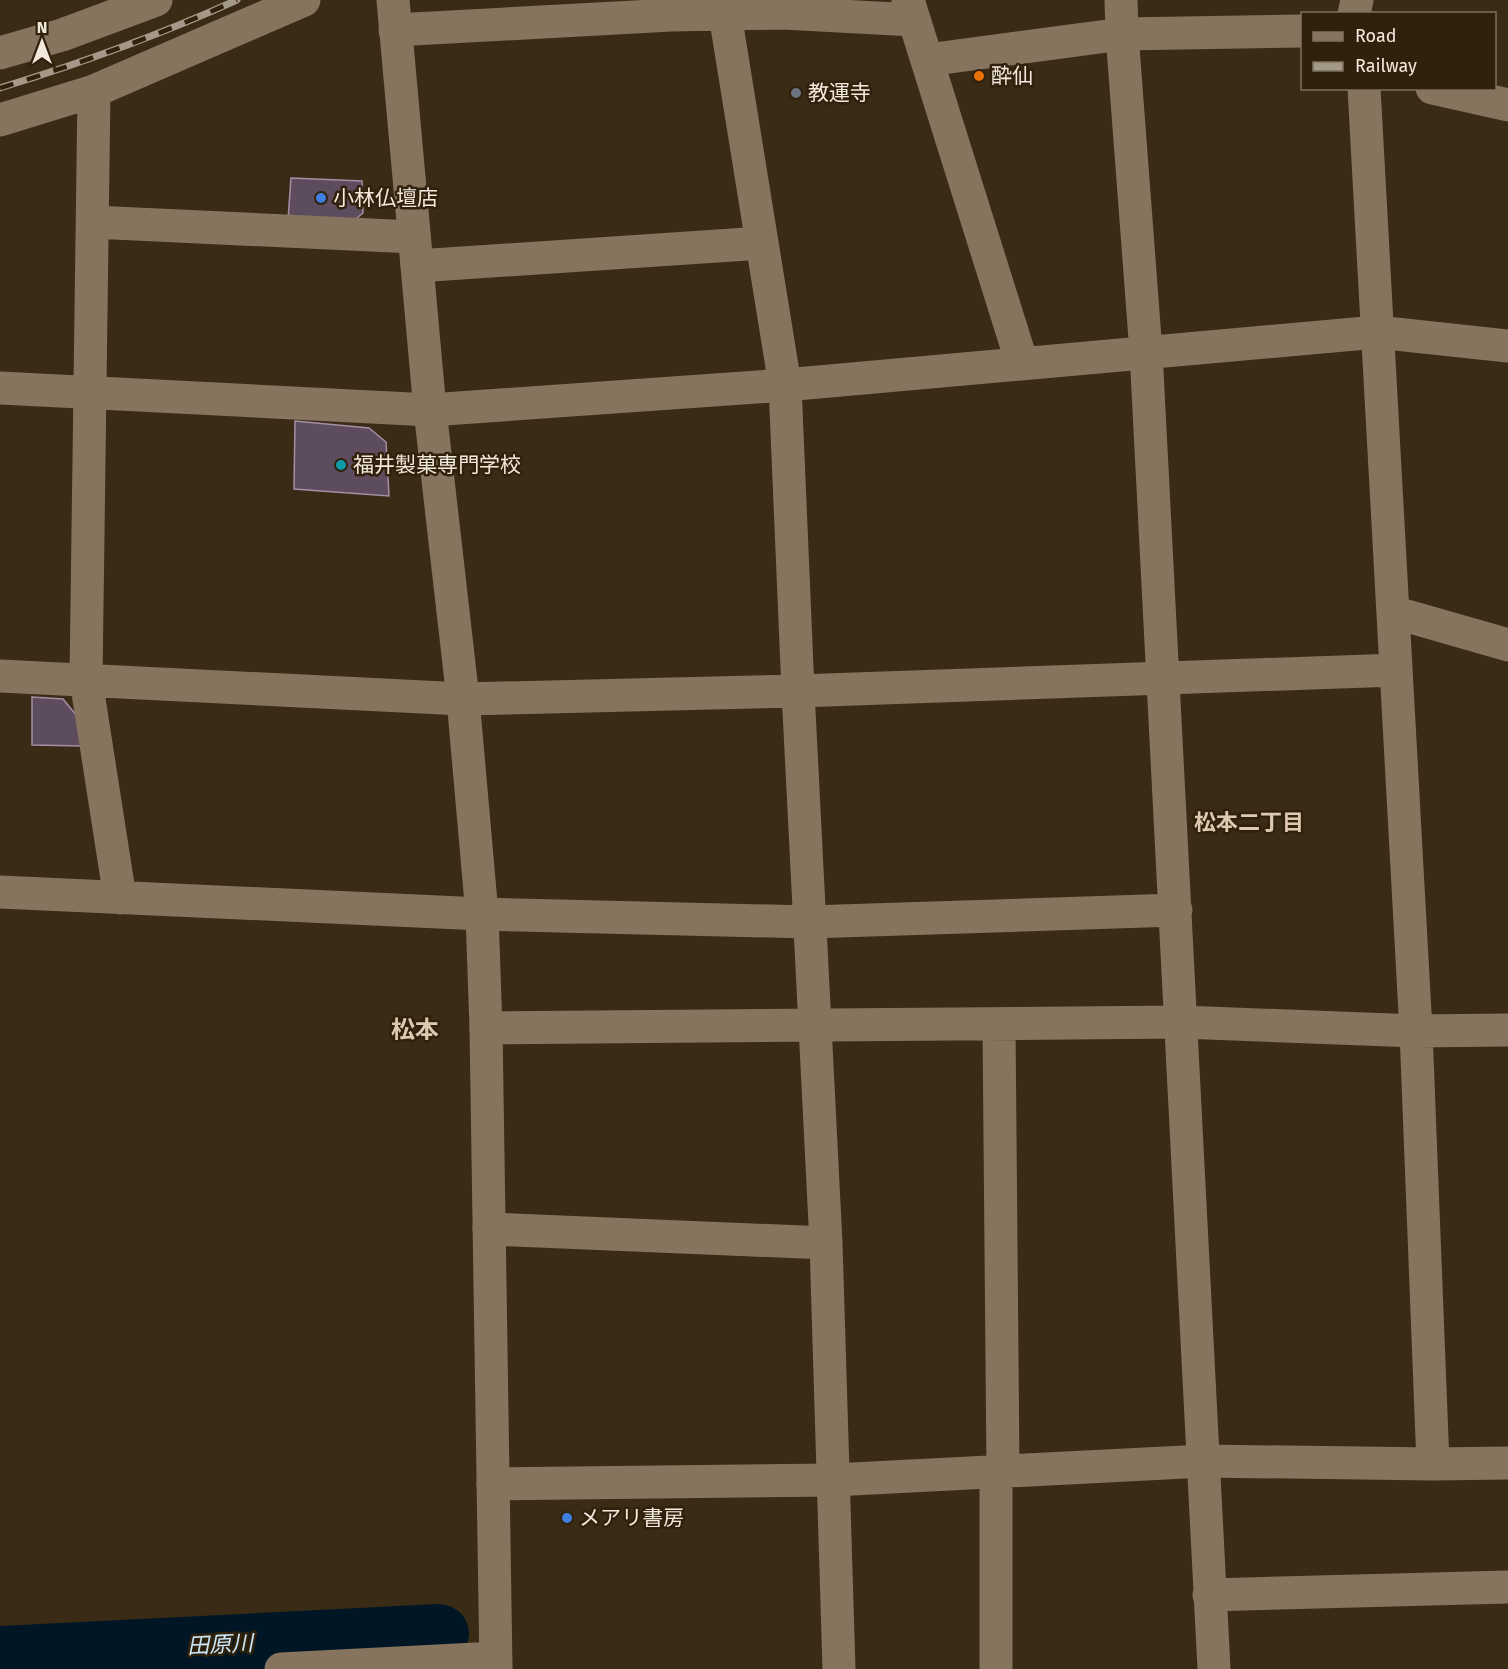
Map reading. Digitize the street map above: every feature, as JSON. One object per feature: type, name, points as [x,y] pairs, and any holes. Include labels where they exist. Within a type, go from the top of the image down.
[{"type":"street","points":[[0,53],[62,35],[156,0]]},
{"type":"street","points":[[0,120],[94,91],[304,0]]},
{"type":"street","points":[[1121,0],[1146,352],[1214,1669]]},
{"type":"street","points":[[281,1669],[496,1664],[486,1028],[482,915],[463,699],[430,410],[394,15],[725,14],[781,6],[911,10],[1022,363]]},
{"type":"street","points":[[725,14],[785,385],[826,1242],[839,1669]]},
{"type":"street","points":[[927,60],[1122,34],[1301,31]]},
{"type":"street","points":[[1364,90],[1416,1031],[1433,1464]]},
{"type":"street","points":[[1441,90],[1508,105]]},
{"type":"street","points":[[94,91],[86,680],[120,898]]},
{"type":"street","points":[[93,222],[415,251],[762,243]]},
{"type":"street","points":[[0,388],[430,410],[785,385],[1377,332],[1508,346]]},
{"type":"street","points":[[1393,612],[1508,645]]},
{"type":"street","points":[[0,676],[463,699],[798,691],[1396,670]]},
{"type":"street","points":[[0,892],[482,915],[809,922],[1176,910]]},
{"type":"street","points":[[486,1028],[1182,1022],[1416,1031],[1508,1030]]},
{"type":"street","points":[[996,1669],[1000,1471],[999,1025]]},
{"type":"street","points":[[489,1229],[826,1242]]},
{"type":"street","points":[[493,1484],[833,1480],[1204,1461],[1508,1463]]},
{"type":"street","points":[[1209,1595],[1508,1587]]},
{"type":"building","points":[[291,178],[362,181],[363,213],[352,222],[288,220]]},
{"type":"building","name":"福井製菓専門学校","points":[[295,421],[369,428],[386,442],[389,496],[294,489]]},
{"type":"building","points":[[32,697],[63,699],[77,716],[83,746],[32,745]]},
{"type":"waterway","name":"田原川","points":[[0,1654],[441,1633]]},
{"type":"railway","points":[[0,88],[120,48],[237,0]]},
{"type":"place","name":"酔仙","points":[[979,76]]},
{"type":"place","name":"教運寺","points":[[796,93]]},
{"type":"place","name":"小林仏壇店","points":[[321,198]]},
{"type":"place","name":"福井製菓専門学校","points":[[341,465]]},
{"type":"place","name":"メアリ書房","points":[[567,1518]]},
{"type":"district","name":"松本二丁目","points":[[1249,822]]},
{"type":"district","name":"松本","points":[[415,1030]]}]
